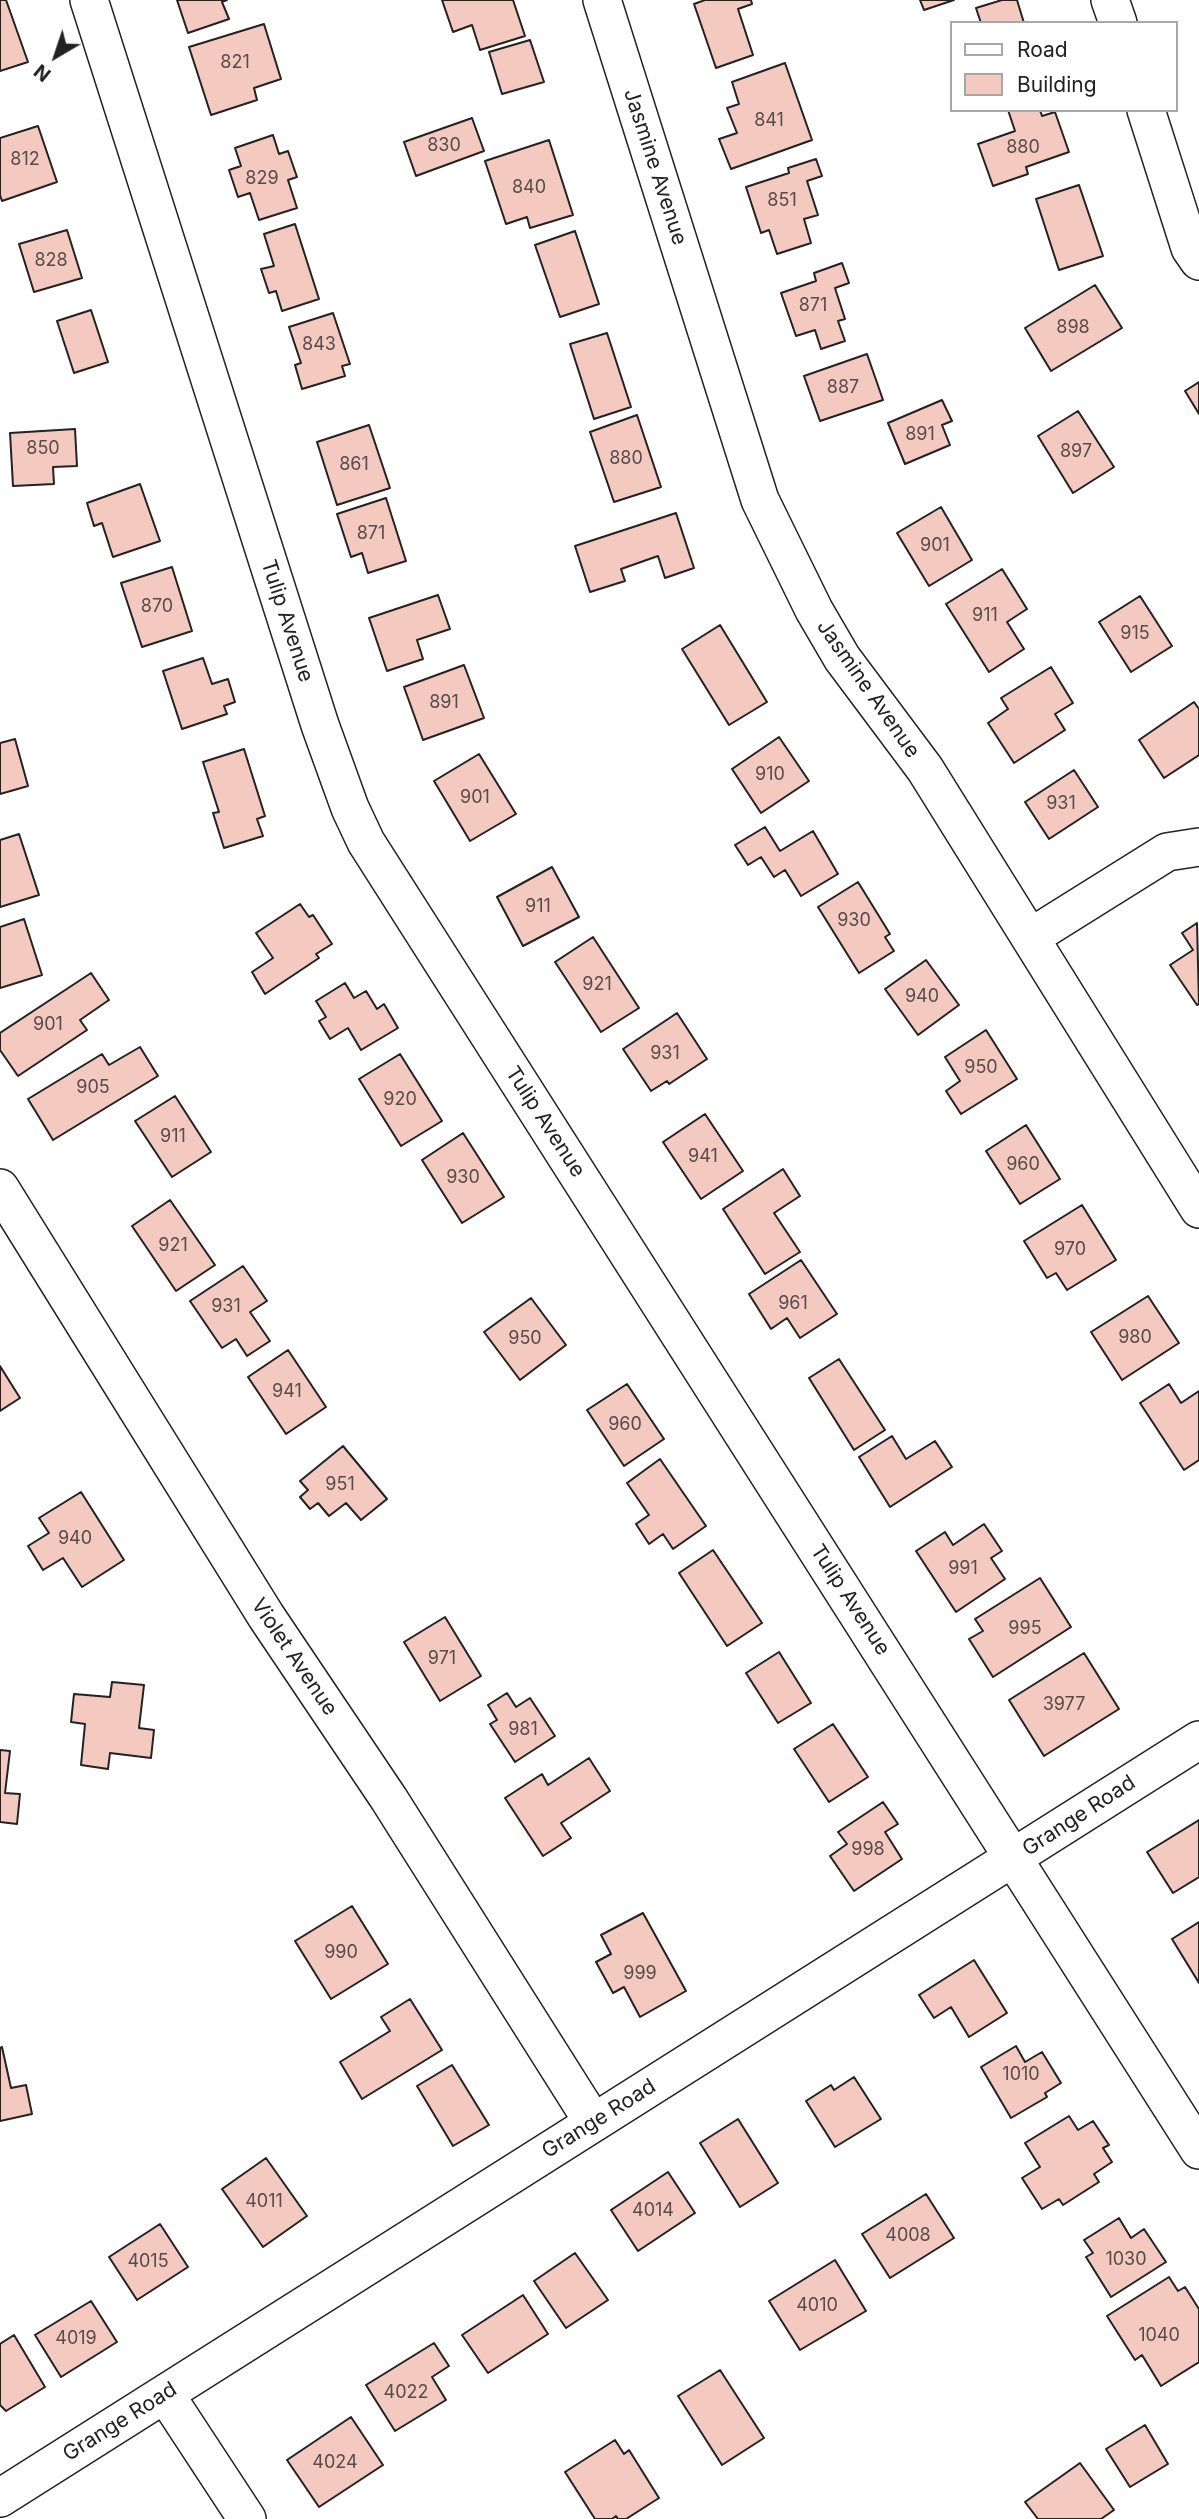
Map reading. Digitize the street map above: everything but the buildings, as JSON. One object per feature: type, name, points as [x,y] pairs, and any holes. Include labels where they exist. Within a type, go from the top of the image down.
[{"type":"street","name":"Tulip Avenue","points":[[89,0],[320,725],[350,808],[366,842],[1199,2150]]},
{"type":"street","name":"Jasmine Avenue","points":[[602,0],[760,500],[814,610],[842,658],[925,769],[1199,1209]]},
{"type":"street","points":[[1110,0],[1117,21]]},
{"type":"street","points":[[1147,112],[1190,248],[1199,261]]},
{"type":"street","points":[[1031,937],[1167,852],[1199,847]]},
{"type":"street","name":"Violet Avenue","points":[[0,1188],[259,1604],[389,1799],[593,2122]]},
{"type":"street","name":"Grange Road","points":[[0,2498],[1199,1740]]},
{"type":"street","points":[[165,2394],[247,2519]]}]
